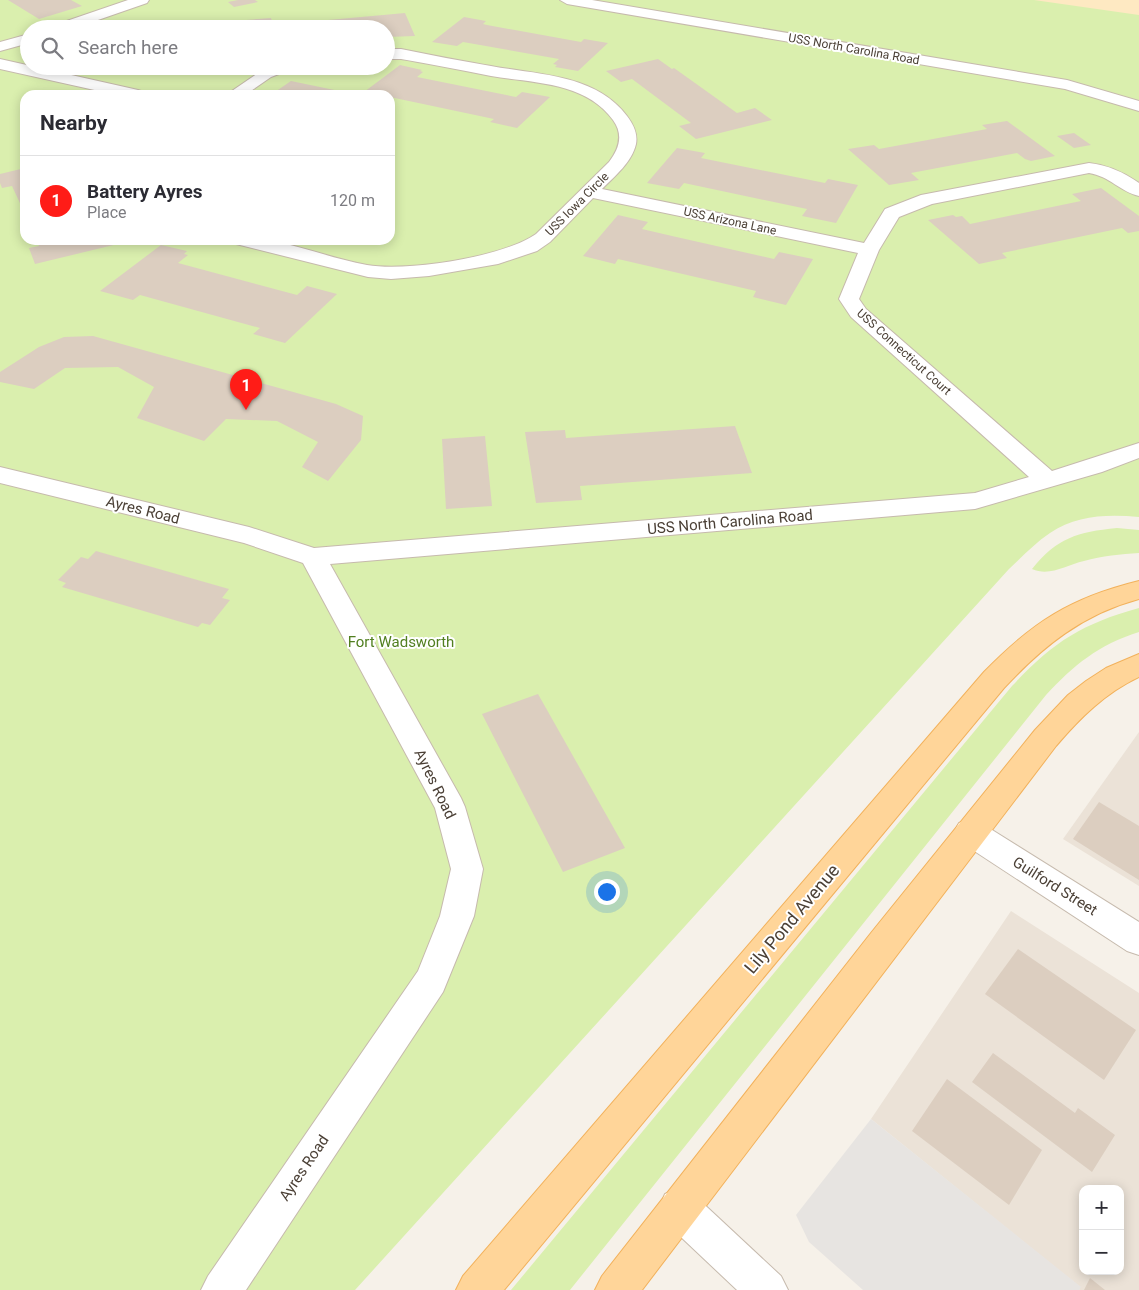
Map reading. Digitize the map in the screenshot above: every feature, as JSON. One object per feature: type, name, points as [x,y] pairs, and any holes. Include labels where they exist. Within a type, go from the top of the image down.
[{"type":"main road","name":"Lily Pond Avenue","points":[[477,1290],[994,680],[1020,652],[1063,618],[1084,607],[1139,590]]},
{"type":"main road","points":[[616,1290],[970,832],[1069,711],[1100,683],[1139,664]]},
{"type":"street","points":[[83,20],[142,0]]},
{"type":"street","name":"USS North Carolina Road","points":[[567,0],[1067,85],[1139,106]]},
{"type":"street","points":[[5,30],[20,37]]},
{"type":"street","points":[[0,47],[20,41]]},
{"type":"street","name":"USS Iowa Circle","points":[[263,245],[368,271],[401,273],[498,258],[530,246],[543,238],[591,192],[625,154],[629,144],[628,130],[620,116],[598,96],[561,83],[395,54]]},
{"type":"street","points":[[0,64],[20,68]]},
{"type":"street","points":[[49,75],[116,90]]},
{"type":"street","points":[[242,90],[264,75]]},
{"type":"street","name":"USS Connecticut Court","points":[[1048,481],[858,313],[849,299],[869,250],[892,212],[927,199],[1089,168],[1101,168],[1110,172],[1139,191]]},
{"type":"street","name":"USS Arizona Lane","points":[[591,192],[869,250]]},
{"type":"street","name":"USS North Carolina Road","points":[[313,557],[974,501],[1094,467],[1139,450]]},
{"type":"street","name":"Ayres Road","points":[[0,475],[249,536],[313,557],[450,807],[467,868],[457,916],[431,981],[222,1290]]},
{"type":"street","name":"Guilford Street","points":[[970,832],[1139,940]]},
{"type":"street","points":[[679,1208],[767,1290]]},
{"type":"shaded area","points":[[1139,732],[1139,886],[1063,839]]},
{"type":"shaded area","points":[[1011,911],[1139,993],[1139,1290],[1079,1290],[1080,1287],[871,1119]]},
{"type":"shaded area","points":[[871,1119],[1081,1287],[1079,1290],[863,1290],[809,1242],[796,1215]]},
{"type":"green space","name":"Fort Wadsworth","points":[[0,0],[1139,0],[1139,517],[1104,516],[1071,522],[1044,537],[1009,569],[355,1290],[0,1290]]},
{"type":"green space","points":[[1117,528],[1139,530],[1139,553],[1098,558],[1052,571],[1045,572],[1032,569],[1050,550],[1069,538],[1090,532]]},
{"type":"green space","points":[[1139,608],[1139,632],[1111,643],[1088,657],[1046,695],[570,1290],[511,1290],[1012,686],[1041,658],[1069,637],[1100,621]]},
{"type":"sand","points":[[1034,0],[1139,0],[1139,15]]},
{"type":"building","points":[[8,0],[71,0],[82,6],[39,19]]},
{"type":"building","points":[[255,0],[258,2],[234,7],[228,2]]},
{"type":"building","points":[[405,13],[415,36],[395,37],[395,20],[328,20]]},
{"type":"building","points":[[464,17],[486,21],[483,24],[487,25],[581,42],[584,39],[608,43],[578,71],[555,67],[557,65],[553,64],[559,59],[463,42],[457,46],[432,42]]},
{"type":"building","points":[[271,18],[272,20],[246,20]]},
{"type":"building","points":[[658,59],[672,69],[674,68],[737,113],[755,108],[772,120],[696,139],[679,126],[691,123],[632,79],[621,82],[606,71]]},
{"type":"building","points":[[400,65],[422,70],[420,71],[423,72],[417,77],[516,97],[522,92],[550,97],[517,128],[490,122],[494,119],[395,98],[395,90],[367,90],[387,75],[395,75],[395,69]]},
{"type":"building","points":[[291,81],[334,90],[278,90]]},
{"type":"building","points":[[1007,121],[1055,156],[1031,161],[1017,153],[911,173],[919,180],[889,185],[848,149],[874,145],[879,149],[987,129],[982,125]]},
{"type":"building","points":[[1074,133],[1091,145],[1074,148],[1057,136]]},
{"type":"building","points":[[677,148],[705,153],[701,158],[825,183],[828,179],[858,185],[836,223],[802,216],[807,209],[684,183],[679,189],[647,183]]},
{"type":"building","points":[[20,169],[20,203],[12,186],[2,188],[0,174]]},
{"type":"building","points":[[1101,188],[1139,216],[1139,231],[1128,233],[1122,228],[1002,253],[1007,258],[979,264],[928,220],[953,215],[956,217],[962,216],[970,224],[1081,201],[1072,194]]},
{"type":"building","points":[[618,215],[648,222],[642,229],[672,236],[774,259],[779,252],[813,259],[786,305],[753,297],[756,291],[618,259],[615,264],[583,256]]},
{"type":"building","points":[[114,245],[35,264],[29,248],[39,246]]},
{"type":"building","points":[[161,245],[187,251],[184,254],[188,255],[178,263],[297,295],[307,286],[337,294],[285,343],[253,334],[260,328],[140,295],[133,300],[100,291]]},
{"type":"building","points":[[93,336],[336,404],[363,416],[361,440],[328,481],[302,467],[318,442],[277,421],[226,419],[204,441],[137,418],[154,387],[118,367],[65,368],[34,389],[0,382],[0,372],[39,347],[64,337]]},
{"type":"building","points":[[735,426],[752,473],[580,486],[582,500],[536,503],[525,432],[565,430],[566,438]]},
{"type":"building","points":[[485,436],[492,506],[446,509],[442,439]]},
{"type":"building","points":[[96,551],[229,589],[222,598],[230,600],[210,625],[202,623],[198,627],[62,587],[66,583],[58,580],[81,557],[88,559]]},
{"type":"building","points":[[538,694],[625,848],[563,872],[482,714]]},
{"type":"building","points":[[1099,802],[1139,826],[1139,880],[1073,839]]},
{"type":"building","points":[[1018,949],[1136,1030],[1104,1080],[985,994]]},
{"type":"building","points":[[993,1053],[1075,1113],[1078,1108],[1115,1135],[1092,1172],[972,1082]]},
{"type":"building","points":[[947,1079],[1042,1150],[1009,1205],[912,1131]]},
{"type":"building","points":[[1090,1278],[1105,1290],[1084,1290]]},
{"type":"place","name":"Battery Ayres","points":[[246,410]]}]
